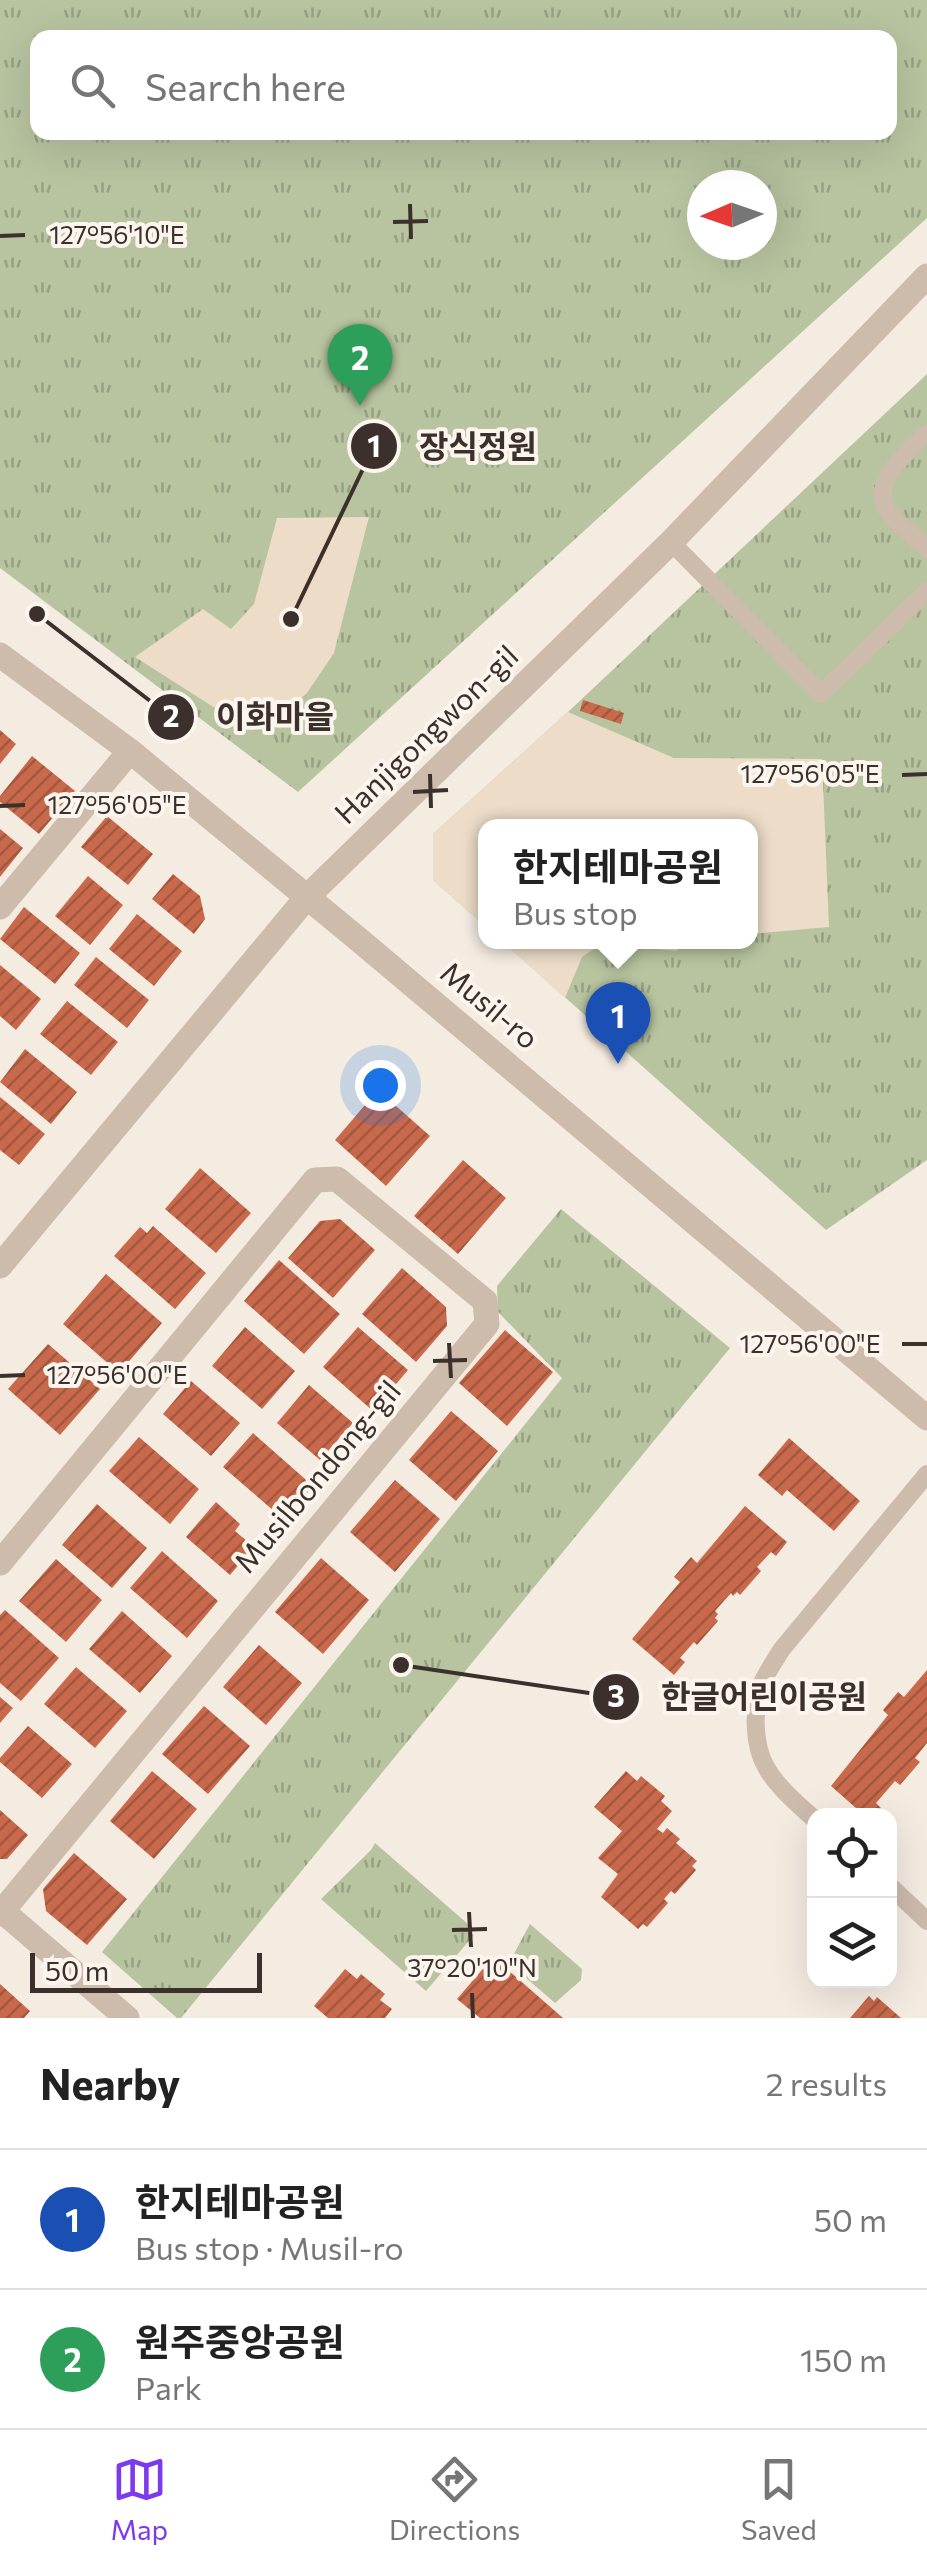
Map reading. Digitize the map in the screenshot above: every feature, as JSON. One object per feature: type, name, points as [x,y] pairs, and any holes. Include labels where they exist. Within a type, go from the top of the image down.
[{"type":"street","name":"Hanjigongwon-gil","points":[[0,1266],[308,897],[671,542],[927,276]]},
{"type":"street","name":"Musil-ro","points":[[0,655],[130,751],[308,897],[927,1418]]},
{"type":"street","points":[[0,908],[130,751]]},
{"type":"street","name":"Musilbondong-gil","points":[[0,1564],[315,1180],[337,1179],[485,1301],[487,1324],[1,1911]]},
{"type":"street","points":[[1,1911],[127,2018]]},
{"type":"lane","points":[[927,433],[894,466],[883,490],[886,509],[927,549]]},
{"type":"lane","points":[[671,542],[821,694],[927,591]]},
{"type":"lane","points":[[807,1812],[766,1768],[758,1745],[756,1720],[763,1681],[782,1650],[927,1474]]},
{"type":"lane","points":[[897,1893],[927,1922]]},
{"type":"green space","points":[[0,0],[927,0],[927,218],[298,792],[0,568]]},
{"type":"green space","points":[[927,374],[927,1160],[826,1230],[511,949],[758,949],[758,819],[478,819],[478,920],[433,880],[433,834]]},
{"type":"green space","points":[[561,1209],[730,1348],[181,2018],[177,2018],[102,1952],[562,1378],[498,1312],[497,1286]]},
{"type":"green space","points":[[375,1843],[469,1925],[466,1931],[474,1935],[426,1991],[321,1899]]},
{"type":"green space","points":[[530,1924],[582,1969],[581,1980],[555,2003],[509,1963]]},
{"type":"shaded area","points":[[369,517],[334,653],[307,693],[279,717],[226,715],[135,657],[203,609],[231,629],[254,604],[277,518]]},
{"type":"shaded area","points":[[568,712],[674,758],[822,759],[829,927],[758,933],[758,819],[478,819],[478,920],[433,880],[433,834]]},
{"type":"shaded area","points":[[511,949],[594,949],[582,957],[565,998]]},
{"type":"building","points":[[583,700],[624,713],[621,724],[580,711]]},
{"type":"building","points":[[0,730],[16,744],[0,764]]},
{"type":"building","points":[[32,756],[75,791],[39,834],[0,802],[0,796]]},
{"type":"building","points":[[107,816],[153,854],[128,885],[81,847]]},
{"type":"building","points":[[0,829],[23,848],[0,877]]},
{"type":"building","points":[[173,874],[200,896],[205,919],[194,934],[152,899]]},
{"type":"building","points":[[88,876],[123,905],[90,945],[55,916]]},
{"type":"building","points":[[24,907],[80,953],[55,984],[0,939]]},
{"type":"building","points":[[137,914],[182,951],[154,986],[109,949]]},
{"type":"building","points":[[96,957],[149,1000],[127,1028],[74,985]]},
{"type":"building","points":[[0,965],[41,999],[16,1030],[0,1016]]},
{"type":"building","points":[[67,1001],[118,1042],[91,1075],[40,1034]]},
{"type":"building","points":[[25,1049],[77,1092],[51,1124],[0,1082]]},
{"type":"building","points":[[378,1090],[430,1136],[386,1186],[335,1140]]},
{"type":"building","points":[[0,1097],[45,1134],[19,1165],[0,1150]]},
{"type":"building","points":[[463,1160],[506,1198],[458,1254],[414,1216]]},
{"type":"building","points":[[200,1168],[251,1213],[216,1253],[165,1209]]},
{"type":"building","points":[[340,1219],[375,1250],[333,1298],[288,1258],[320,1221]]},
{"type":"building","points":[[153,1226],[206,1273],[175,1309],[114,1256],[140,1227],[147,1233]]},
{"type":"building","points":[[279,1260],[340,1314],[304,1354],[244,1301]]},
{"type":"building","points":[[402,1268],[446,1307],[447,1326],[416,1362],[362,1314]]},
{"type":"building","points":[[106,1274],[162,1323],[119,1373],[63,1324]]},
{"type":"building","points":[[245,1327],[295,1371],[262,1409],[212,1366]]},
{"type":"building","points":[[358,1327],[408,1370],[373,1411],[323,1367]]},
{"type":"building","points":[[505,1330],[553,1372],[507,1426],[459,1383]]},
{"type":"building","points":[[48,1344],[100,1389],[60,1435],[8,1389]]},
{"type":"building","points":[[191,1381],[240,1423],[211,1456],[163,1414]]},
{"type":"building","points":[[309,1385],[353,1423],[320,1460],[277,1423]]},
{"type":"building","points":[[451,1411],[498,1451],[456,1501],[409,1460]]},
{"type":"building","points":[[253,1433],[313,1486],[283,1519],[223,1467]]},
{"type":"building","points":[[139,1437],[199,1489],[170,1524],[109,1471]]},
{"type":"building","points":[[789,1438],[860,1501],[834,1531],[787,1490],[782,1496],[758,1475]]},
{"type":"building","points":[[395,1480],[440,1519],[395,1572],[350,1532]]},
{"type":"building","points":[[216,1502],[240,1524],[235,1531],[254,1547],[230,1575],[186,1537]]},
{"type":"building","points":[[97,1504],[147,1548],[112,1588],[62,1545]]},
{"type":"building","points":[[745,1506],[787,1542],[776,1556],[771,1552],[757,1567],[761,1571],[740,1595],[731,1593],[715,1611],[718,1621],[680,1658],[685,1662],[674,1675],[632,1639],[680,1582],[674,1577],[691,1557],[697,1563]]},
{"type":"building","points":[[162,1551],[218,1601],[187,1638],[130,1588]]},
{"type":"building","points":[[321,1558],[369,1600],[323,1654],[275,1612]]},
{"type":"building","points":[[56,1559],[102,1600],[66,1642],[19,1601]]},
{"type":"building","points":[[5,1610],[59,1658],[21,1701],[0,1683],[0,1615]]},
{"type":"building","points":[[122,1611],[172,1656],[140,1693],[89,1649]]},
{"type":"building","points":[[259,1645],[302,1683],[266,1725],[223,1687]]},
{"type":"building","points":[[76,1667],[127,1711],[95,1748],[44,1704]]},
{"type":"building","points":[[927,1670],[927,1743],[915,1758],[920,1762],[900,1785],[895,1781],[876,1803],[881,1808],[856,1808],[831,1786],[888,1715],[883,1710],[898,1692],[904,1697]]},
{"type":"building","points":[[0,1697],[13,1708],[0,1723]]},
{"type":"building","points":[[204,1706],[250,1746],[208,1794],[162,1754]]},
{"type":"building","points":[[28,1726],[72,1764],[42,1798],[0,1762]]},
{"type":"building","points":[[152,1771],[197,1809],[154,1859],[110,1821]]},
{"type":"building","points":[[626,1771],[637,1781],[641,1776],[665,1796],[661,1801],[672,1811],[657,1829],[663,1833],[667,1828],[680,1839],[676,1843],[697,1861],[692,1866],[696,1870],[675,1894],[671,1891],[664,1899],[668,1903],[647,1927],[643,1924],[638,1929],[601,1897],[618,1874],[598,1858],[622,1831],[594,1807]]},
{"type":"building","points":[[0,1810],[28,1835],[7,1859],[0,1859]]},
{"type":"building","points":[[74,1853],[127,1899],[87,1945],[46,1911],[43,1889]]},
{"type":"building","points":[[493,1957],[563,2018],[480,2018],[457,1999]]},
{"type":"building","points":[[345,1969],[357,1979],[361,1974],[385,1994],[380,2000],[392,2009],[385,2018],[328,2018],[314,2006]]},
{"type":"building","points":[[0,1984],[30,2011],[24,2018],[0,2018]]},
{"type":"building","points":[[869,1996],[874,2001],[877,1997],[901,2018],[850,2018]]},
{"type":"place","name":"원주중앙공원","points":[[360,406]]},
{"type":"place","name":"이화마을","points":[[37,614]]},
{"type":"place","name":"장식정원","points":[[291,619]]},
{"type":"place","name":"한지테마공원","points":[[618,1064]]},
{"type":"place","name":"한글어린이공원","points":[[401,1665]]}]
